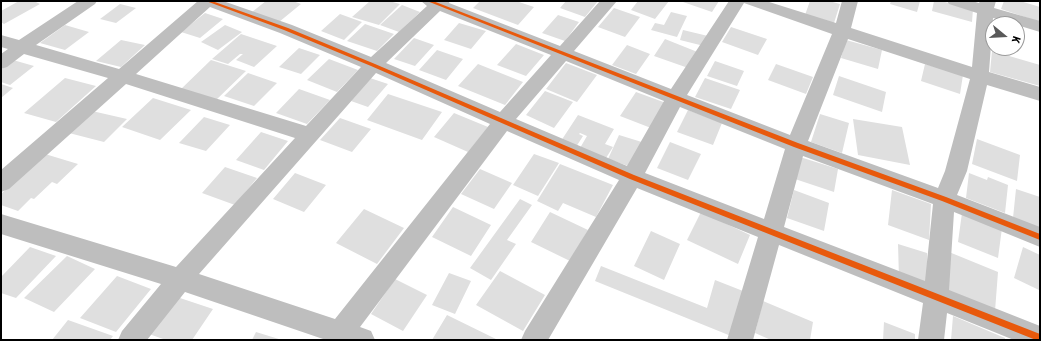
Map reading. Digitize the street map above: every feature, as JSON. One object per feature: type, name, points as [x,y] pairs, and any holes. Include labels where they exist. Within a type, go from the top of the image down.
[{"type":"street","points":[[1,63],[21,47],[89,1]]},
{"type":"street","points":[[1,183],[208,1],[286,29],[373,65],[504,120],[632,177],[1040,338]]},
{"type":"street","points":[[340,331],[504,120],[609,1]]},
{"type":"street","points":[[534,340],[632,177],[675,98],[737,1]]},
{"type":"street","points":[[750,1],[1040,94]]},
{"type":"street","points":[[740,340],[796,145],[842,31],[850,1]]},
{"type":"street","points":[[954,1],[987,5],[1040,27]]},
{"type":"street","points":[[131,340],[180,279],[373,65],[437,2],[675,98],[796,145],[944,199],[1040,237]]},
{"type":"street","points":[[931,340],[944,199],[956,171],[980,76],[987,5]]},
{"type":"street","points":[[1,40],[310,135]]},
{"type":"street","points":[[1,224],[180,279],[340,331],[362,340]]},
{"type":"building","points":[[19,1],[34,1],[40,4],[4,24],[1,22],[1,11]]},
{"type":"building","points":[[266,1],[293,1],[301,4],[279,22],[252,12]]},
{"type":"building","points":[[370,1],[389,1],[400,4],[379,25],[352,17]]},
{"type":"building","points":[[480,1],[516,1],[534,7],[518,25],[473,8]]},
{"type":"building","points":[[566,1],[598,1],[585,17],[560,8]]},
{"type":"building","points":[[638,1],[669,1],[655,19],[631,10]]},
{"type":"building","points":[[719,1],[712,12],[683,2]]},
{"type":"building","points":[[810,1],[829,1],[840,4],[834,23],[805,15]]},
{"type":"building","points":[[891,1],[920,1],[917,12],[890,4]]},
{"type":"building","points":[[934,1],[941,1],[973,9],[972,22],[932,11]]},
{"type":"building","points":[[1004,1],[1020,1],[1040,7],[1040,22],[1025,16],[1001,9]]},
{"type":"building","points":[[120,4],[136,8],[116,23],[100,19]]},
{"type":"building","points":[[402,5],[420,12],[399,32],[380,25]]},
{"type":"building","points":[[614,8],[640,17],[625,37],[598,27]]},
{"type":"building","points":[[671,12],[687,16],[677,37],[651,30],[655,23],[664,25]]},
{"type":"building","points":[[205,13],[223,19],[200,38],[181,32]]},
{"type":"building","points":[[340,14],[362,22],[344,40],[321,31]]},
{"type":"building","points":[[558,15],[579,22],[565,41],[542,33]]},
{"type":"building","points":[[459,23],[486,31],[471,49],[444,40]]},
{"type":"building","points":[[365,24],[394,34],[377,51],[347,41]]},
{"type":"building","points":[[65,25],[89,32],[65,50],[40,43]]},
{"type":"building","points":[[225,25],[242,32],[218,50],[201,42]]},
{"type":"building","points":[[731,27],[767,39],[758,55],[722,42]]},
{"type":"building","points":[[683,30],[708,36],[704,46],[680,40]]},
{"type":"building","points":[[241,34],[277,46],[254,67],[236,60],[243,54],[240,54],[228,64],[212,59]]},
{"type":"building","points":[[414,38],[434,45],[415,66],[394,59]]},
{"type":"building","points":[[665,39],[700,53],[691,69],[654,56]]},
{"type":"building","points":[[121,40],[145,45],[121,67],[96,61]]},
{"type":"building","points":[[846,40],[882,50],[878,69],[841,58]]},
{"type":"building","points":[[516,44],[544,55],[526,76],[497,65]]},
{"type":"building","points":[[627,45],[650,54],[636,74],[612,65]]},
{"type":"building","points":[[299,48],[320,55],[301,74],[279,67]]},
{"type":"building","points":[[437,50],[463,59],[446,80],[419,70]]},
{"type":"building","points":[[992,56],[1009,56],[1040,65],[1040,86],[990,72]]},
{"type":"building","points":[[329,59],[358,70],[337,92],[307,80]]},
{"type":"building","points":[[13,60],[34,66],[10,85],[1,82],[1,70]]},
{"type":"building","points":[[211,60],[246,71],[215,101],[180,90]]},
{"type":"building","points":[[715,61],[744,71],[737,86],[707,76]]},
{"type":"building","points":[[566,63],[597,75],[577,102],[546,89]]},
{"type":"building","points":[[478,64],[523,82],[505,105],[458,86]]},
{"type":"building","points":[[776,64],[813,77],[806,94],[768,80]]},
{"type":"building","points":[[925,64],[963,75],[960,94],[921,81]]},
{"type":"building","points":[[248,73],[277,83],[254,106],[224,96]]},
{"type":"building","points":[[839,76],[886,92],[882,112],[833,95]]},
{"type":"building","points":[[65,78],[96,86],[56,122],[24,113]]},
{"type":"building","points":[[370,78],[388,84],[368,107],[351,101]]},
{"type":"building","points":[[705,78],[740,90],[731,109],[695,97]]},
{"type":"building","points":[[1,84],[13,88],[1,98]]},
{"type":"building","points":[[299,89],[330,100],[307,124],[276,113]]},
{"type":"building","points":[[545,91],[573,102],[554,128],[526,115]]},
{"type":"building","points":[[636,92],[666,103],[651,128],[620,116]]},
{"type":"building","points":[[388,94],[442,112],[422,140],[367,120]]},
{"type":"building","points":[[153,98],[191,110],[160,140],[122,127]]},
{"type":"building","points":[[688,110],[722,123],[713,145],[677,132]]},
{"type":"building","points":[[92,111],[127,119],[104,142],[69,133]]},
{"type":"building","points":[[454,113],[488,127],[468,152],[434,137]]},
{"type":"building","points":[[820,114],[849,123],[842,153],[811,142]]},
{"type":"building","points":[[578,115],[614,129],[605,144],[613,147],[606,158],[580,148],[587,136],[580,133],[579,134],[583,136],[576,147],[561,141]]},
{"type":"building","points":[[204,117],[230,125],[206,151],[179,143]]},
{"type":"building","points":[[340,118],[371,129],[352,152],[320,140]]},
{"type":"building","points":[[853,119],[902,127],[910,165],[858,155]]},
{"type":"building","points":[[261,132],[288,141],[264,170],[236,160]]},
{"type":"building","points":[[619,135],[645,143],[634,168],[608,159]]},
{"type":"building","points":[[977,139],[1020,155],[1017,181],[972,164]]},
{"type":"building","points":[[670,142],[701,154],[688,180],[657,168]]},
{"type":"building","points":[[45,154],[78,164],[57,184],[52,182],[34,199],[31,198],[18,211],[1,205],[1,194]]},
{"type":"building","points":[[534,154],[559,163],[538,196],[513,185]]},
{"type":"building","points":[[800,157],[838,169],[834,192],[795,179]]},
{"type":"building","points":[[560,164],[613,185],[596,217],[563,203],[558,211],[537,201]]},
{"type":"building","points":[[225,167],[257,178],[235,205],[202,193]]},
{"type":"building","points":[[480,169],[512,183],[494,209],[461,194]]},
{"type":"building","points":[[295,173],[326,185],[304,212],[273,199]]},
{"type":"building","points":[[969,173],[987,180],[988,177],[1008,185],[1005,213],[966,198]]},
{"type":"building","points":[[1016,189],[1040,197],[1040,229],[1013,218]]},
{"type":"building","points":[[794,190],[829,203],[824,231],[787,218]]},
{"type":"building","points":[[892,190],[931,204],[929,240],[888,225]]},
{"type":"building","points":[[520,199],[532,205],[507,240],[516,244],[491,280],[470,268]]},
{"type":"building","points":[[453,207],[491,225],[471,256],[432,237]]},
{"type":"building","points":[[364,209],[404,228],[377,264],[336,243]]},
{"type":"building","points":[[550,212],[588,230],[570,261],[531,242]]},
{"type":"building","points":[[701,212],[750,235],[738,264],[687,240]]},
{"type":"building","points":[[962,213],[1002,228],[998,258],[958,242]]},
{"type":"building","points":[[651,231],[680,244],[664,280],[634,266]]},
{"type":"building","points":[[898,244],[927,253],[929,287],[899,278]]},
{"type":"building","points":[[30,247],[56,256],[16,298],[1,293],[1,277]]},
{"type":"building","points":[[1023,247],[1040,255],[1039,290],[1014,278]]},
{"type":"building","points":[[949,252],[998,272],[995,311],[944,290]]},
{"type":"building","points":[[67,256],[95,269],[54,312],[24,298]]},
{"type":"building","points":[[601,266],[707,308],[715,280],[743,291],[731,336],[595,281]]},
{"type":"building","points":[[500,271],[545,295],[523,331],[476,305]]},
{"type":"building","points":[[449,273],[471,281],[455,314],[432,305]]},
{"type":"building","points":[[117,276],[151,289],[116,332],[80,318]]},
{"type":"building","points":[[395,279],[427,295],[403,331],[371,314]]},
{"type":"building","points":[[177,297],[213,309],[192,340],[166,340],[149,334]]},
{"type":"building","points":[[763,301],[813,322],[810,340],[771,340],[755,333]]},
{"type":"building","points":[[447,315],[498,340],[432,340]]},
{"type":"building","points":[[953,316],[1005,338],[1005,340],[951,340]]},
{"type":"building","points":[[68,320],[113,336],[110,340],[52,340]]},
{"type":"building","points":[[884,322],[915,334],[915,340],[883,340]]},
{"type":"building","points":[[256,332],[282,340],[252,340]]},
{"type":"cycle path","points":[[208,1],[286,29],[373,65],[632,177],[1040,338]]},
{"type":"cycle path","points":[[429,1],[796,145],[944,199],[1040,237]]}]
